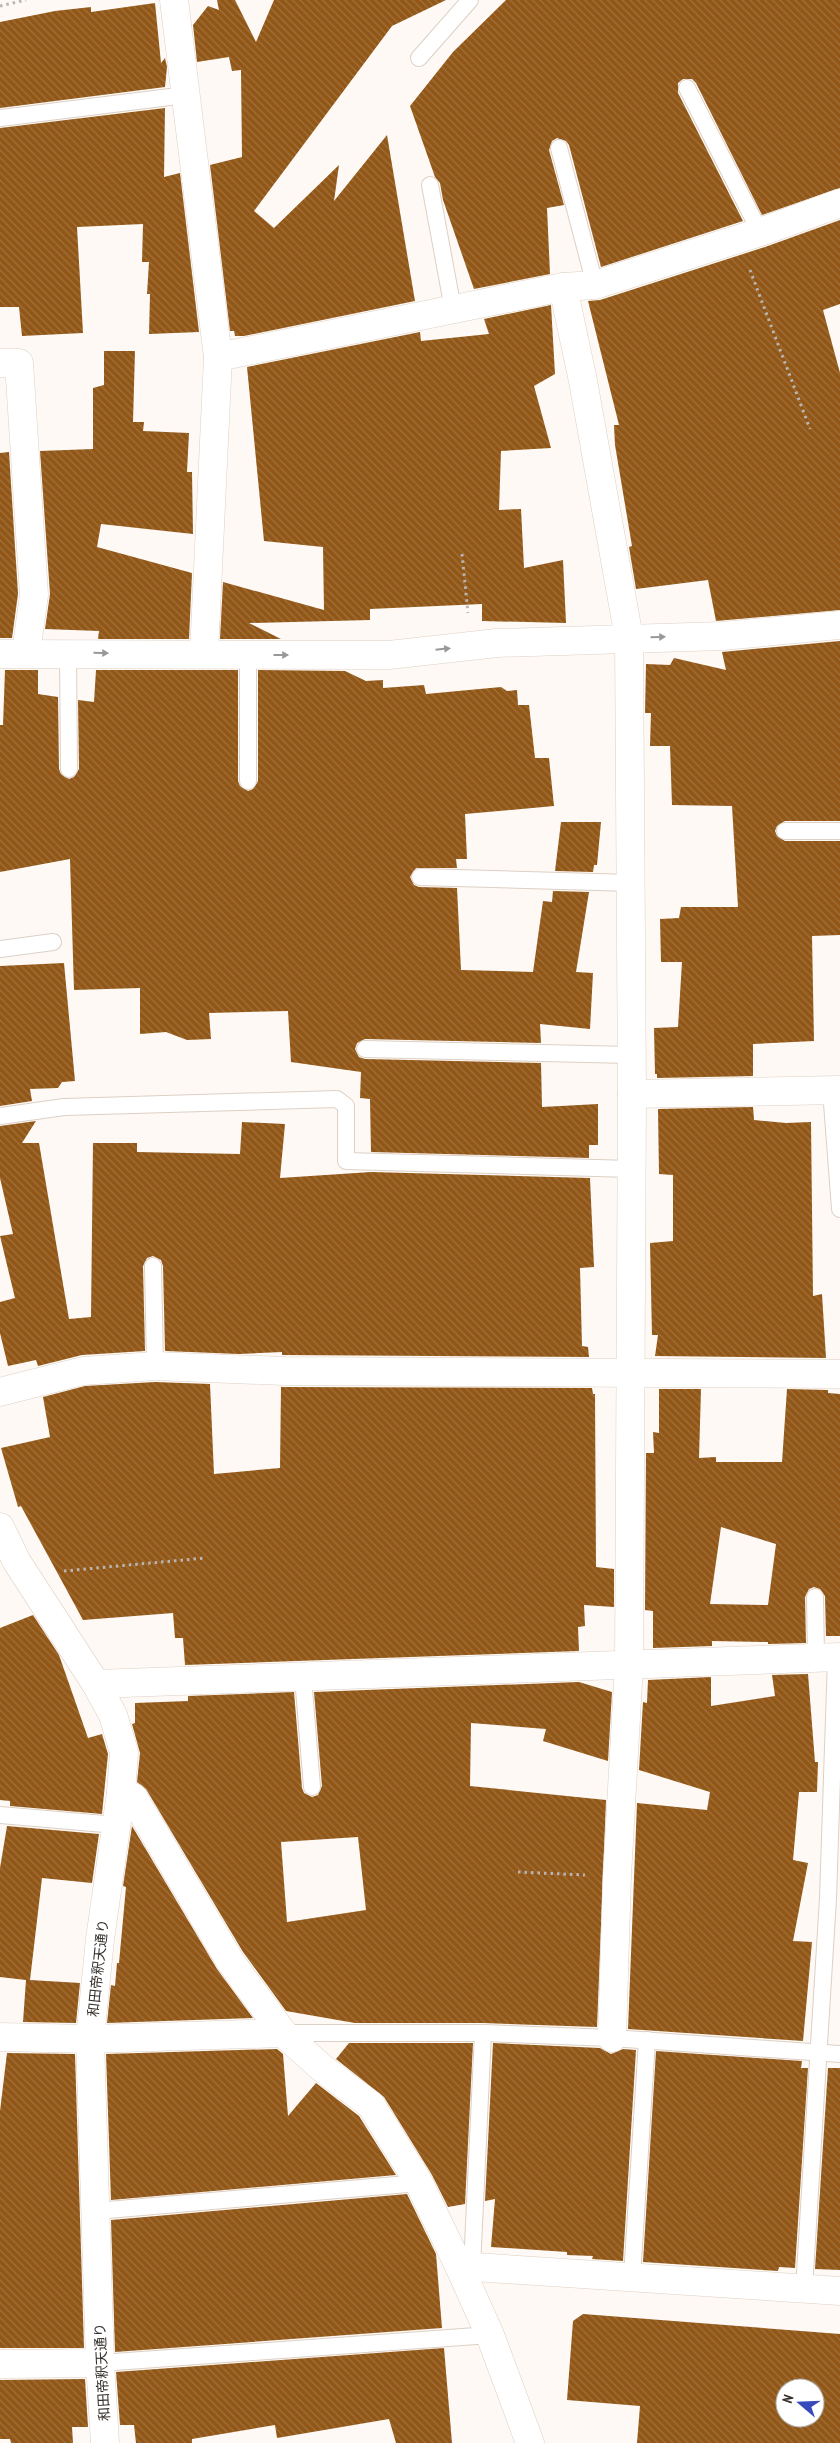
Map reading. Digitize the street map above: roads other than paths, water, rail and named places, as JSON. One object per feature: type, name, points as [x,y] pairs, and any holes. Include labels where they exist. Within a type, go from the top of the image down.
[{"type":"street","points":[[174,0],[218,357],[204,654]]},
{"type":"street","points":[[218,357],[563,287],[595,285],[749,236],[840,203]]},
{"type":"street","points":[[563,287],[584,381],[629,638],[632,883],[629,1665],[617,1876],[612,2038]]},
{"type":"street","points":[[0,363],[19,362],[34,595],[13,653],[389,655],[497,643],[722,636],[840,624]]},
{"type":"street","points":[[632,1094],[835,1090]]},
{"type":"street","points":[[0,1392],[83,1371],[155,1366],[284,1371],[840,1374]]},
{"type":"street","name":"和田帝釈天通り","points":[[0,1526],[14,1568],[96,1684],[113,1715],[124,1752],[121,1793],[100,1939],[90,2039],[100,2363],[106,2443]]},
{"type":"street","points":[[96,1684],[831,1657]]},
{"type":"street","points":[[121,1793],[133,1797],[230,1961],[283,2033],[322,2068],[371,2105],[419,2183],[465,2267],[530,2443]]},
{"type":"street","points":[[0,2037],[90,2039],[283,2033]]},
{"type":"street","points":[[465,2267],[840,2290]]},
{"type":"street","points":[[0,2364],[100,2363]]},
{"type":"lane","points":[[419,58],[470,0]]},
{"type":"lane","points":[[686,88],[749,236]]},
{"type":"lane","points":[[0,118],[186,95]]},
{"type":"lane","points":[[560,148],[595,285]]},
{"type":"lane","points":[[430,185],[453,309]]},
{"type":"lane","points":[[68,653],[69,769]]},
{"type":"lane","points":[[248,654],[248,781]]},
{"type":"lane","points":[[785,831],[840,831]]},
{"type":"lane","points":[[420,877],[632,883]]},
{"type":"lane","points":[[0,949],[53,942]]},
{"type":"lane","points":[[365,1049],[631,1055]]},
{"type":"lane","points":[[835,1090],[840,1208]]},
{"type":"lane","points":[[0,1116],[64,1107],[337,1099],[346,1106],[346,1160],[631,1169]]},
{"type":"lane","points":[[153,1266],[155,1366]]},
{"type":"lane","points":[[804,2289],[828,1898],[831,1657],[815,1597]]},
{"type":"lane","points":[[303,1677],[312,1787]]},
{"type":"lane","points":[[0,1815],[116,1825]]},
{"type":"lane","points":[[283,2033],[483,2033],[647,2040],[840,2054]]},
{"type":"lane","points":[[465,2267],[483,2033]]},
{"type":"lane","points":[[632,2278],[647,2040]]},
{"type":"lane","points":[[96,2211],[419,2183]]},
{"type":"lane","points":[[100,2363],[490,2335]]}]
